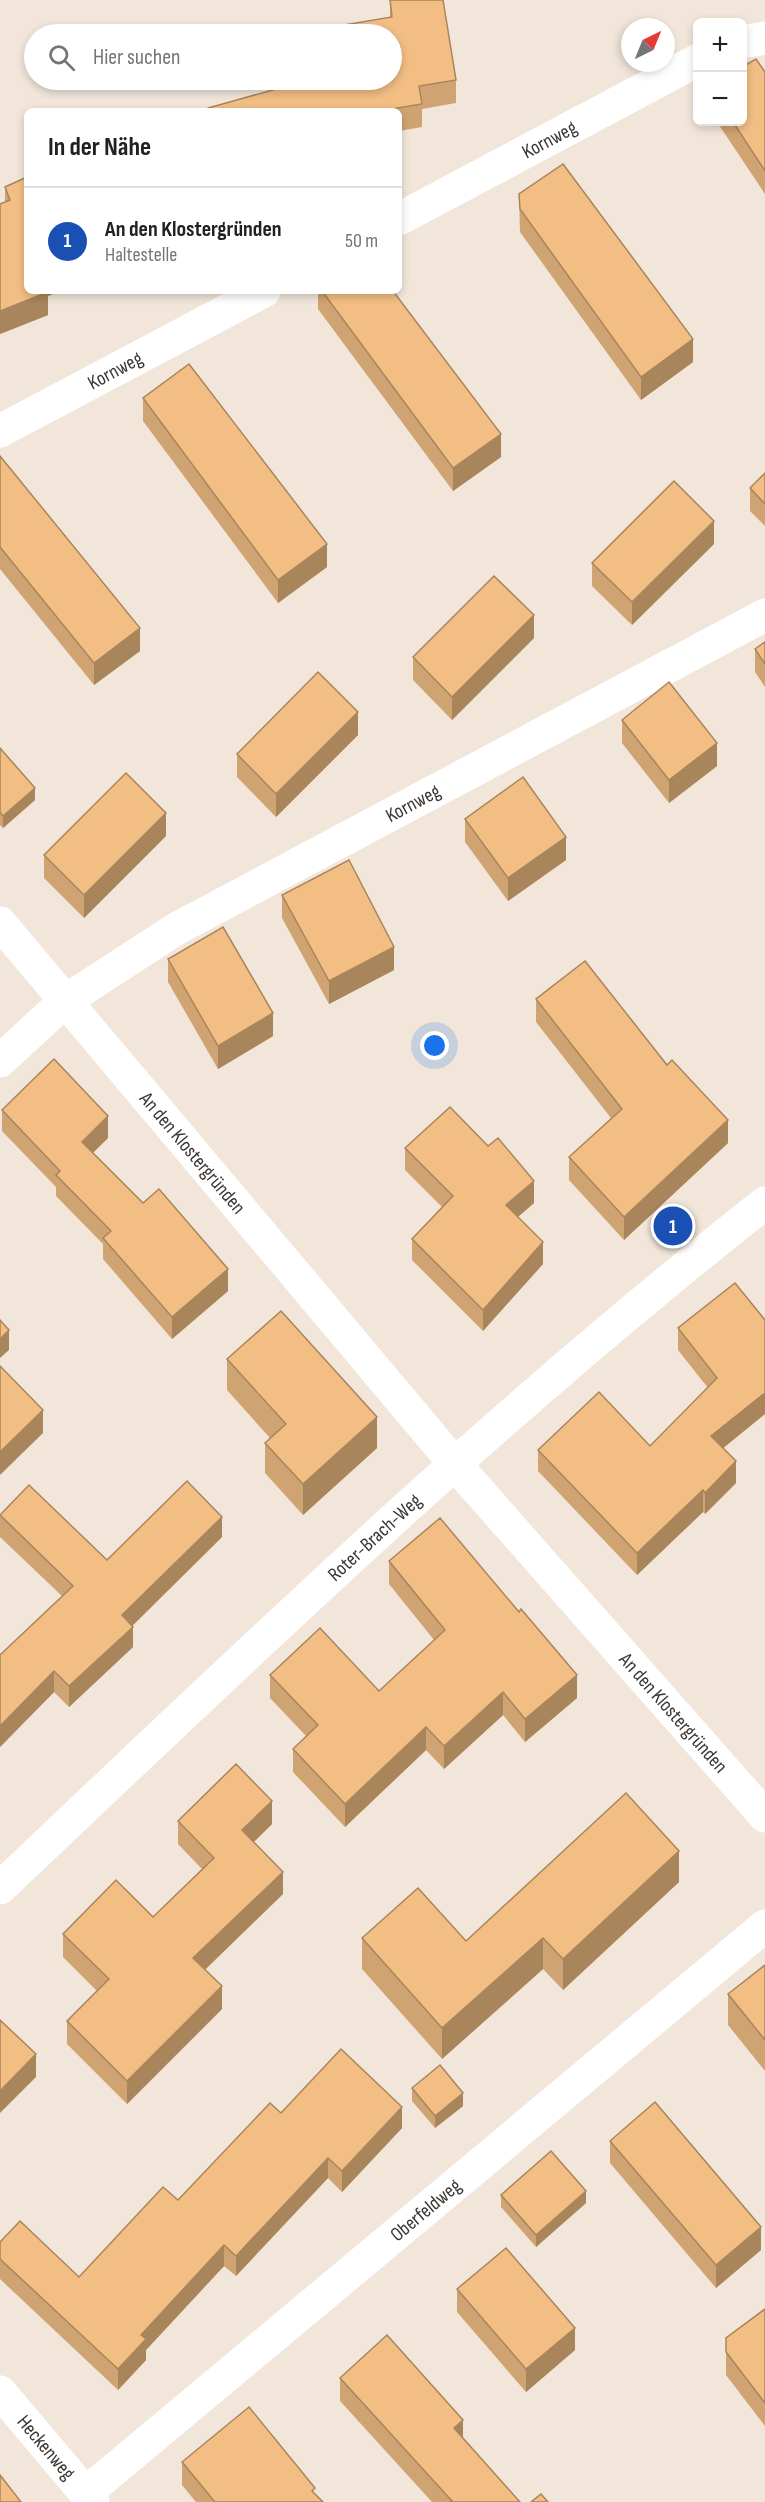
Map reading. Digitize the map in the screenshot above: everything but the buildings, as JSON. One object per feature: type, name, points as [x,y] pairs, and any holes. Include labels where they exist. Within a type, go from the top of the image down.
[{"type":"street","points":[[747,41],[765,38]]},
{"type":"street","name":"Kornweg","points":[[402,217],[693,63]]},
{"type":"street","name":"Kornweg","points":[[0,431],[258,294]]},
{"type":"street","name":"Kornweg","points":[[0,1061],[65,1001],[176,929],[765,615]]},
{"type":"street","name":"An den Klostergründen","points":[[0,924],[453,1463],[765,1816]]},
{"type":"street","name":"Roter-Brach-Weg","points":[[0,1888],[453,1463],[678,1272],[765,1203]]},
{"type":"street","name":"Oberfeldweg","points":[[89,2498],[765,1926]]},
{"type":"street","name":"Heckenweg","points":[[0,2392],[89,2498]]},
{"type":"place","name":"An den Klostergründen","points":[[673,1226]]}]
